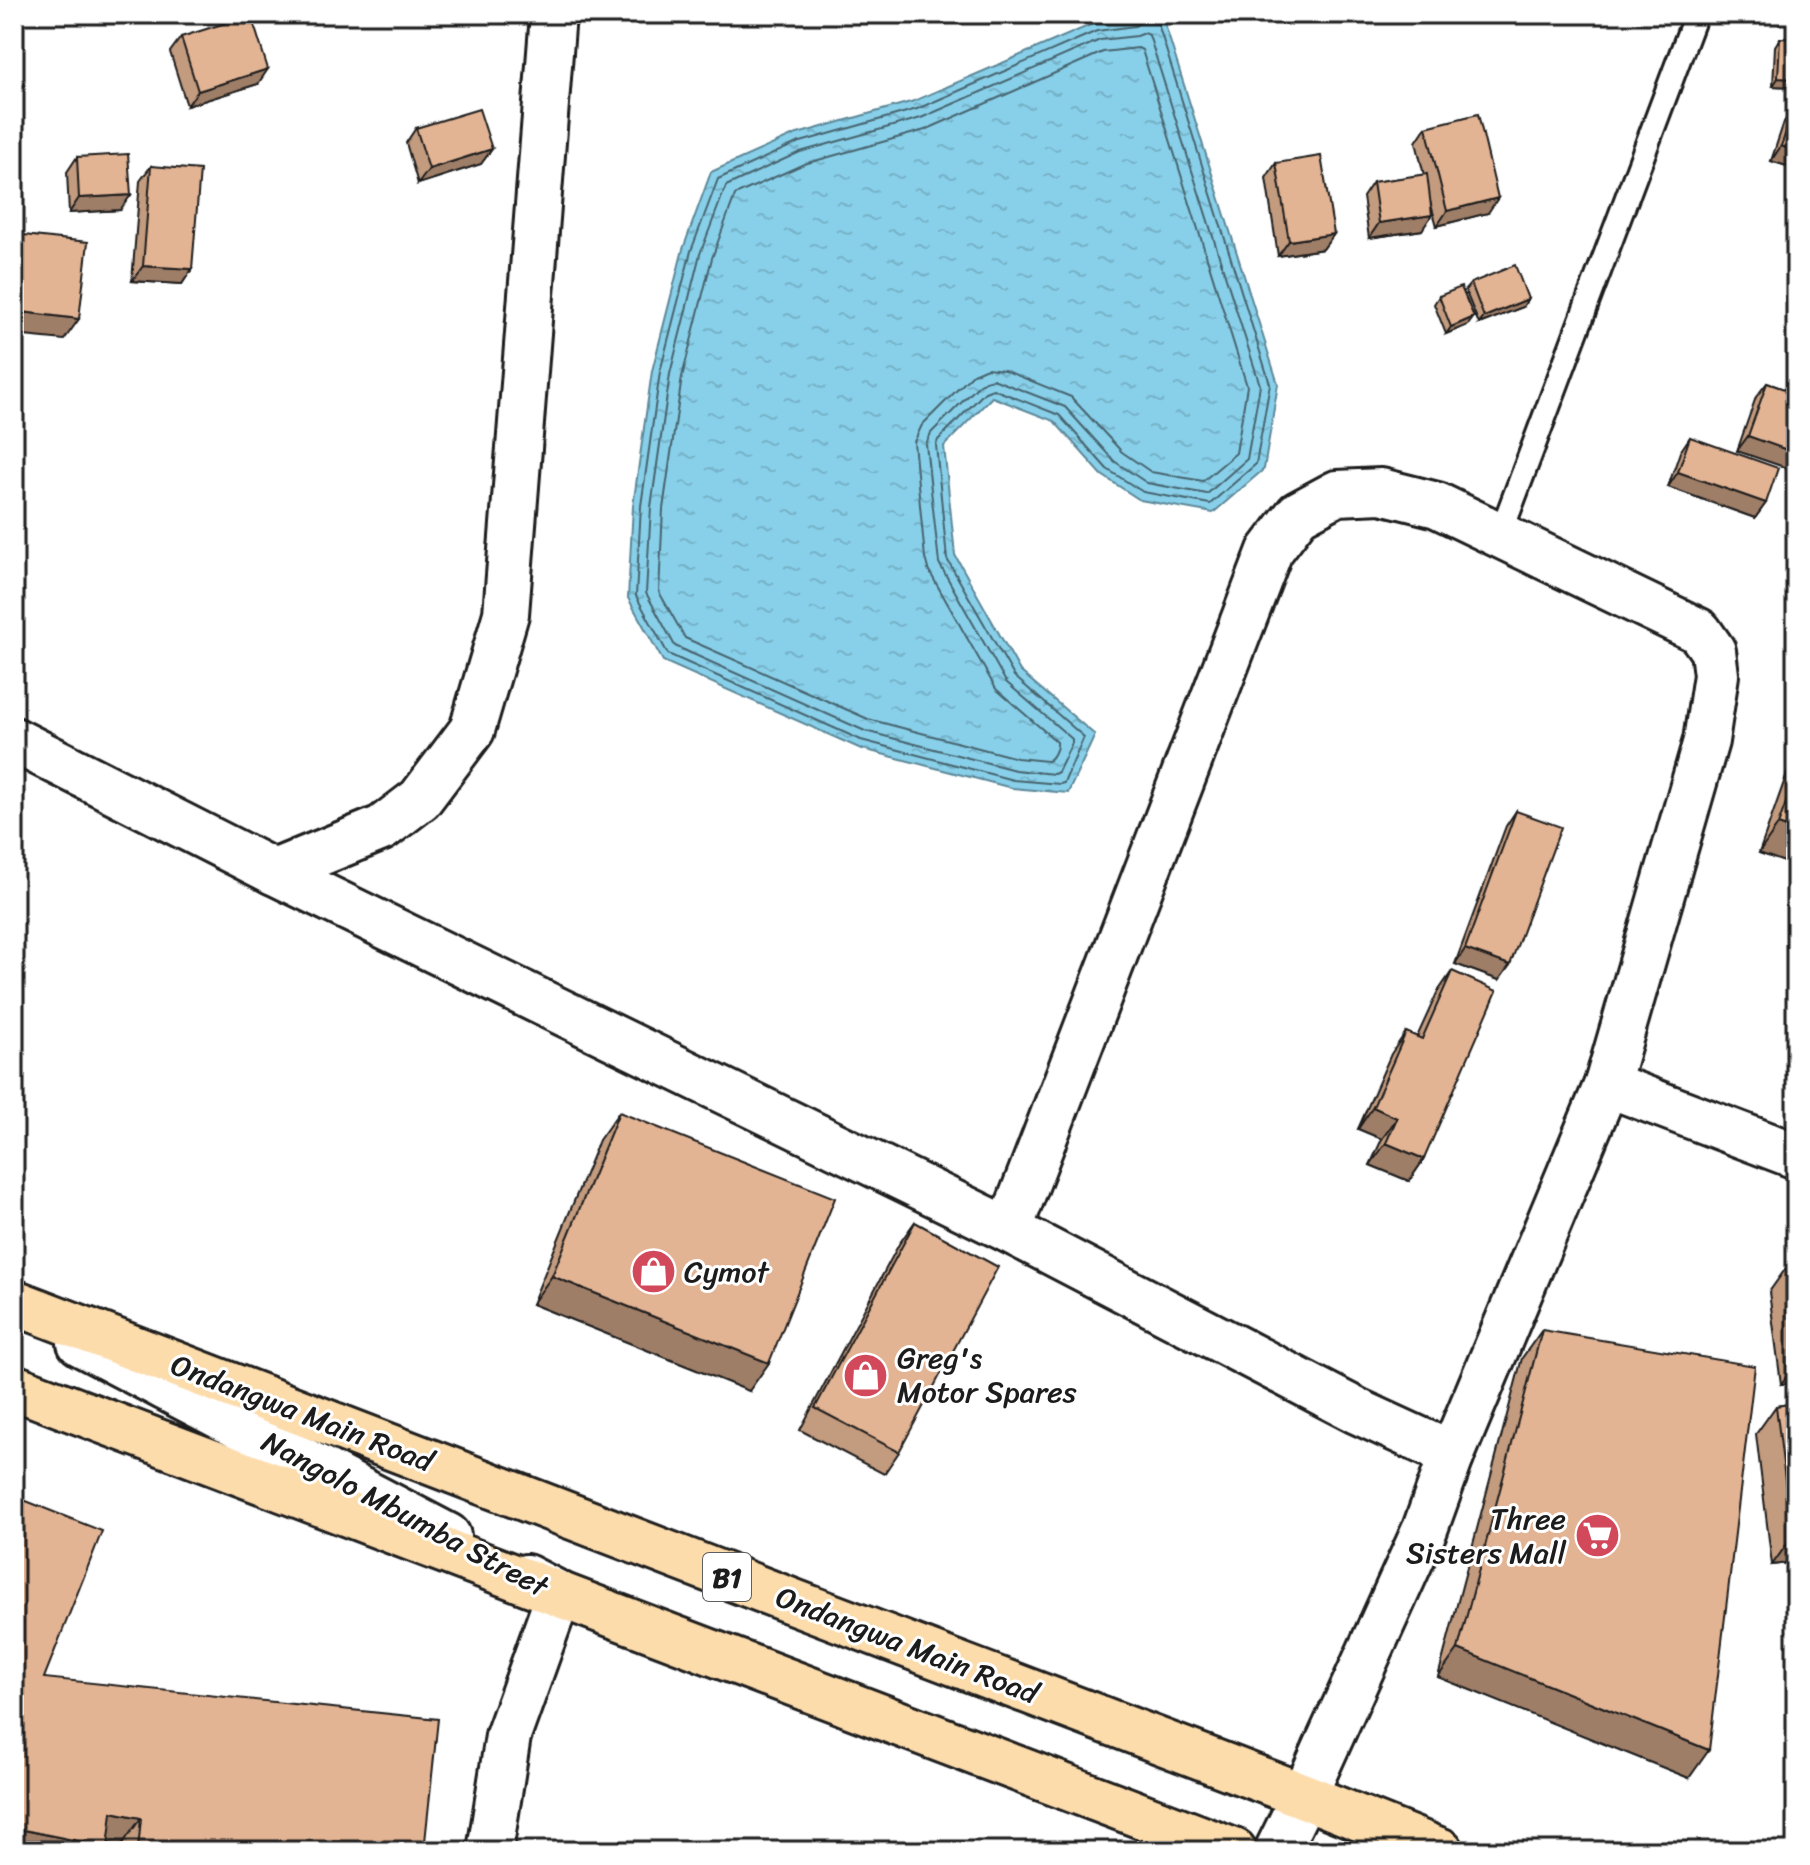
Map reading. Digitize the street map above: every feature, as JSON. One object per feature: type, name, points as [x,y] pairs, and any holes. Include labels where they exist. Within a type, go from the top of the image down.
[{"type":"main road","name":"Ondangwa Main Road","points":[[14,1302],[1441,1851]]},
{"type":"main road","name":"B1","points":[[14,1387],[1234,1851]]},
{"type":"street","points":[[274,872],[382,828],[420,799],[472,730],[506,614],[553,14]]},
{"type":"street","points":[[1009,1230],[1270,551],[1298,514],[1337,493],[1381,491],[1437,505],[1699,631],[1713,651],[1716,675],[1706,741],[1607,1084],[1451,1457],[1425,1529],[1277,1851]]},
{"type":"street","points":[[14,740],[274,872],[1009,1230],[1451,1457]]},
{"type":"street","points":[[1607,1084],[1796,1156]]},
{"type":"street","name":"Nangolo Mbumba Street","points":[[14,1309],[559,1594],[508,1736],[490,1851]]},
{"type":"lane","points":[[1500,535],[1696,14]]},
{"type":"water","points":[[1162,15],[1278,384],[1264,469],[1213,513],[1140,500],[1102,475],[1054,421],[992,397],[944,446],[955,555],[1020,671],[1095,735],[1068,793],[1012,788],[859,748],[663,661],[628,598],[633,506],[652,371],[683,249],[711,172],[794,135],[914,101],[1095,23]]},
{"type":"building","points":[[251,15],[268,69],[198,91],[181,37]]},
{"type":"building","points":[[1780,38],[1796,39],[1796,79],[1778,78]]},
{"type":"building","points":[[1796,108],[1796,151],[1781,146]]},
{"type":"building","points":[[479,109],[492,149],[429,169],[416,128]]},
{"type":"building","points":[[1478,114],[1498,198],[1447,211],[1426,127]]},
{"type":"building","points":[[128,154],[131,195],[79,198],[77,157]]},
{"type":"building","points":[[1321,156],[1334,234],[1289,241],[1276,163]]},
{"type":"building","points":[[151,166],[200,170],[192,269],[143,266]]},
{"type":"building","points":[[1427,174],[1432,215],[1379,223],[1373,182]]},
{"type":"building","points":[[14,234],[88,242],[79,319],[14,311]]},
{"type":"building","points":[[1515,265],[1528,299],[1484,317],[1471,283]]},
{"type":"building","points":[[1461,287],[1474,317],[1451,327],[1439,296]]},
{"type":"building","points":[[1767,383],[1796,393],[1796,453],[1748,436]]},
{"type":"building","points":[[1690,437],[1778,468],[1766,503],[1678,472]]},
{"type":"building","points":[[1796,775],[1796,831],[1778,825]]},
{"type":"building","points":[[1516,811],[1561,827],[1510,965],[1465,949]]},
{"type":"building","points":[[1452,971],[1497,991],[1424,1159],[1386,1143],[1397,1118],[1373,1107],[1406,1032],[1422,1039]]},
{"type":"building","points":[[619,1112],[835,1198],[769,1363],[552,1276]]},
{"type":"building","points":[[915,1222],[998,1267],[899,1452],[815,1408]]},
{"type":"building","points":[[1796,1263],[1796,1316],[1789,1264]]},
{"type":"building","name":"Three Sisters Mall","points":[[1542,1330],[1755,1366],[1709,1750],[1458,1649]]},
{"type":"building","points":[[1796,1403],[1796,1536],[1792,1537],[1776,1406]]},
{"type":"building","points":[[16,1497],[102,1531],[44,1678],[438,1719],[424,1851],[138,1851],[141,1818],[112,1812],[108,1847],[14,1828]]},
{"type":"place","name":"Cymot","points":[[653,1272]]},
{"type":"place","name":"Greg's Motor Spares","points":[[866,1375]]},
{"type":"place","name":"Three Sisters Mall","points":[[1597,1536]]}]
